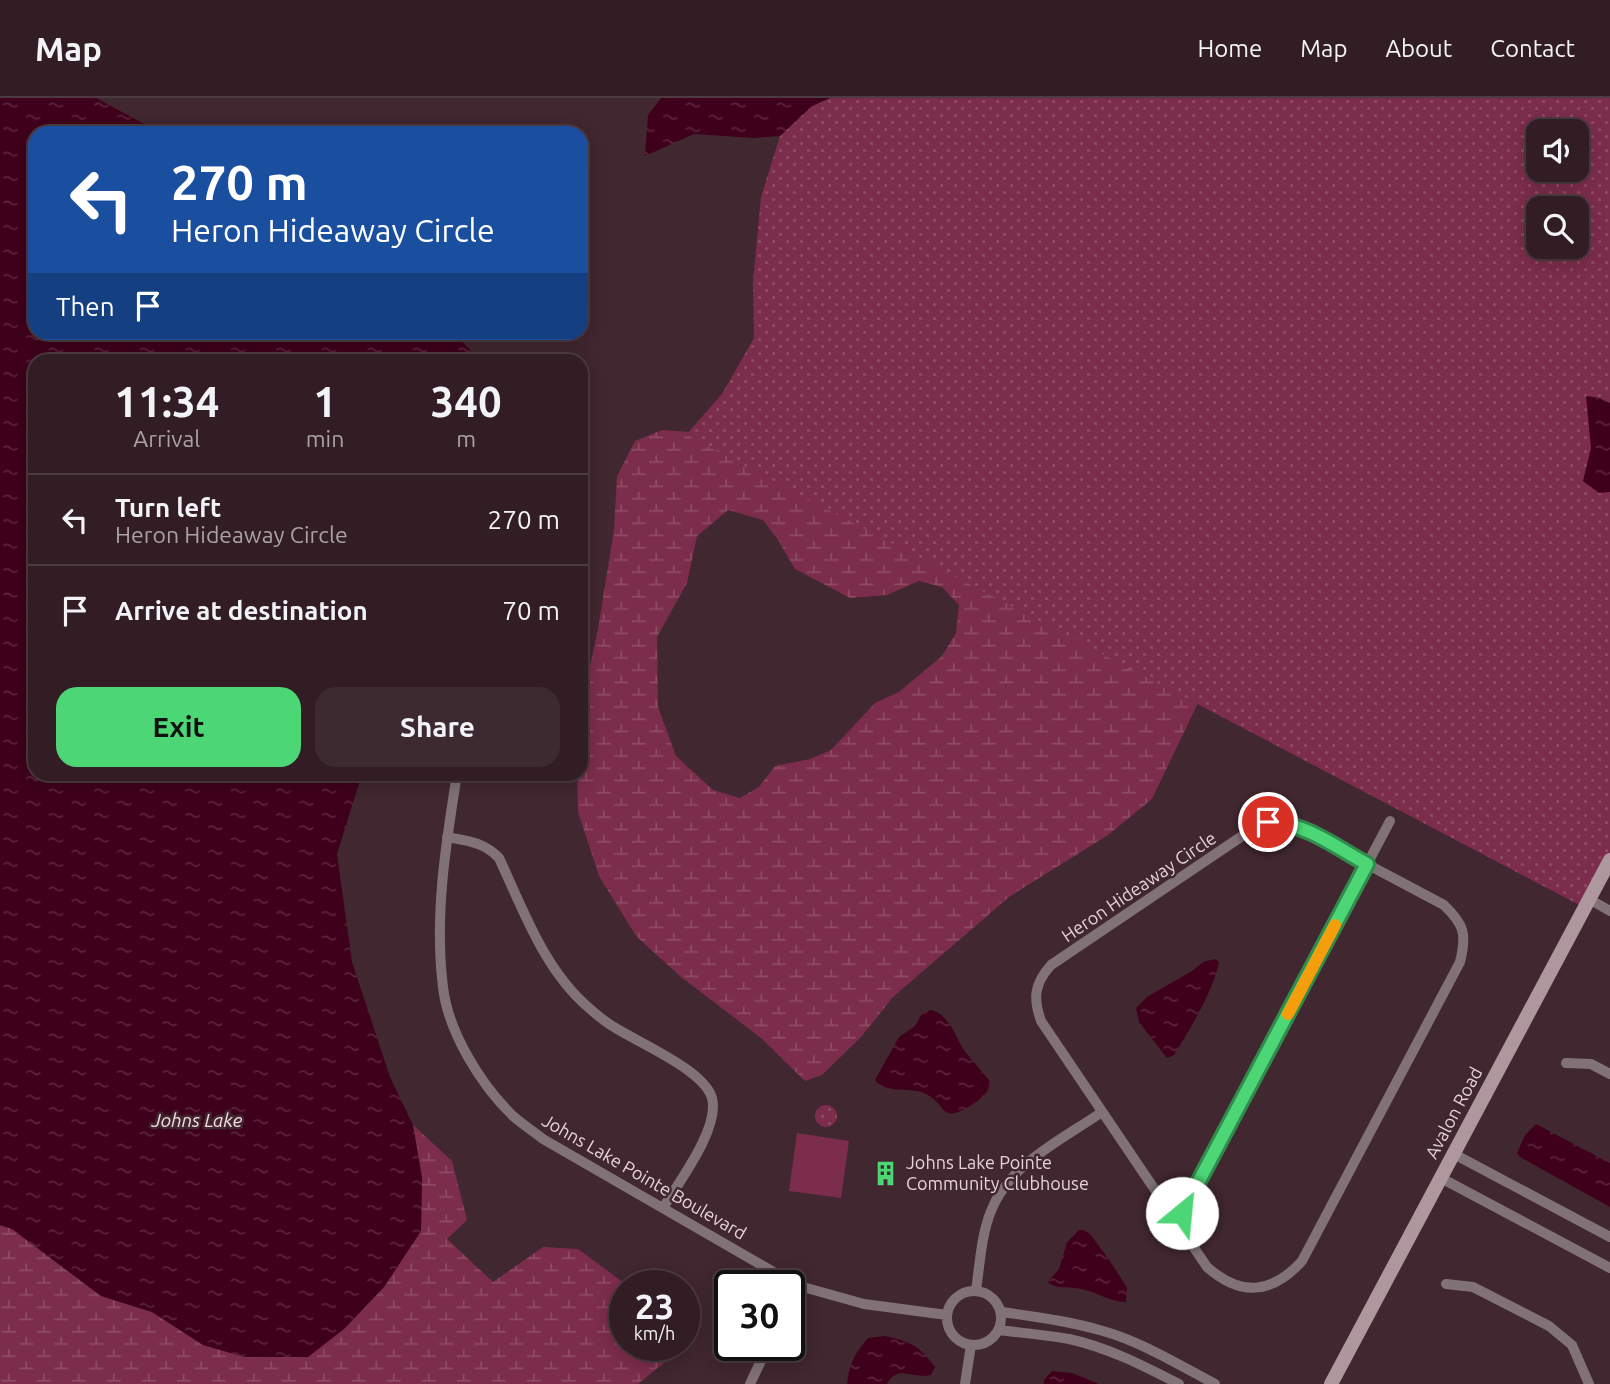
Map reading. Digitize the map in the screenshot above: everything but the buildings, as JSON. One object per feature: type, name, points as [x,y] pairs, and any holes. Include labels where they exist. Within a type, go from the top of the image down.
[{"type":"main road","name":"Avalon Road","points":[[1331,1384],[1610,860]]},
{"type":"street","name":"Johns Lake Pointe Boulevard","points":[[456,781],[447,837],[440,931],[443,989],[457,1035],[483,1082],[513,1116],[543,1139],[772,1270]]},
{"type":"street","points":[[1177,1223],[1390,821]]},
{"type":"street","name":"Heron Hideaway Circle","points":[[1268,822],[1283,822],[1297,827],[1444,905],[1456,917],[1464,932],[1460,962],[1309,1249],[1290,1274],[1275,1284],[1258,1288],[1240,1287],[1221,1279],[1207,1267],[1102,1112],[1041,1021],[1035,1005],[1035,989],[1040,977],[1051,965],[1254,828],[1268,822]]},
{"type":"street","points":[[447,837],[489,847],[499,858],[544,953],[561,978],[586,1006],[611,1026],[691,1072],[705,1084],[712,1097],[714,1114],[710,1129],[663,1208]]},
{"type":"street","points":[[1589,899],[1610,911]]},
{"type":"street","points":[[1566,1063],[1592,1064],[1610,1074]]},
{"type":"street","points":[[976,1290],[985,1228],[1001,1190],[1032,1160],[1102,1112]]},
{"type":"street","points":[[1454,1154],[1610,1237]]},
{"type":"street","points":[[1441,1178],[1610,1268]]},
{"type":"street","points":[[1446,1284],[1473,1287],[1549,1326],[1572,1345],[1589,1384]]},
{"type":"street","name":"Johns Lake Pointe Boulevard","points":[[805,1287],[864,1304],[947,1315]]},
{"type":"street","points":[[976,1290],[989,1294],[1002,1312],[999,1330],[983,1344],[971,1345],[955,1337],[948,1327],[950,1304],[964,1292],[976,1290]]},
{"type":"street","points":[[1002,1312],[1067,1321],[1105,1332],[1171,1360],[1215,1384]]},
{"type":"street","points":[[999,1330],[1069,1339],[1129,1359],[1179,1384]]},
{"type":"street","points":[[965,1384],[971,1345]]},
{"type":"street","points":[[1163,1376],[1171,1360]]},
{"type":"street","points":[[750,1384],[761,1361]]},
{"type":"green space","points":[[830,98],[1610,98],[1610,860],[1585,908],[686,435],[722,394],[754,338],[753,282],[761,197],[780,136],[812,106]]},
{"type":"green space","points":[[662,430],[704,433],[1208,682],[1152,799],[1108,835],[1009,897],[893,997],[861,1037],[822,1075],[805,1081],[761,1038],[681,977],[636,936],[599,876],[578,812],[577,781],[588,781],[588,675],[614,530],[617,476],[635,441]],"holes":[[[728,510],[763,520],[795,569],[850,598],[887,595],[919,581],[942,587],[959,605],[956,633],[942,656],[899,692],[875,703],[831,750],[810,759],[775,766],[759,787],[740,798],[713,790],[676,756],[658,707],[657,637],[687,583],[697,536]]]},
{"type":"green space","points":[[826,1105],[834,1108],[837,1116],[834,1124],[826,1127],[818,1124],[815,1116],[818,1108]]},
{"type":"green space","points":[[413,1125],[452,1161],[467,1220],[447,1239],[493,1282],[543,1247],[578,1249],[609,1272],[609,1361],[666,1361],[638,1384],[0,1384],[0,1225],[12,1229],[101,1296],[152,1312],[203,1345],[344,1329],[384,1287],[421,1231],[422,1178]]},
{"type":"green space","points":[[797,1133],[849,1141],[841,1198],[789,1191]]},
{"type":"water","name":"Johns Lake","points":[[0,98],[96,98],[148,126],[28,126],[28,340],[460,340],[475,354],[28,354],[28,781],[360,781],[337,854],[352,962],[390,1077],[413,1125],[422,1178],[421,1231],[384,1287],[344,1329],[308,1357],[244,1357],[203,1345],[152,1312],[101,1296],[12,1229],[0,1225]]},
{"type":"water","points":[[661,98],[830,98],[812,106],[780,136],[753,138],[694,134],[645,156],[648,115]]},
{"type":"water","points":[[1586,396],[1610,403],[1610,492],[1599,493],[1583,481],[1591,448]]},
{"type":"water","points":[[1215,959],[1219,962],[1206,998],[1174,1055],[1167,1058],[1139,1022],[1136,1008],[1147,997],[1203,962]]},
{"type":"water","points":[[930,1010],[937,1012],[947,1021],[966,1053],[989,1080],[989,1088],[984,1096],[955,1113],[944,1110],[930,1096],[921,1092],[884,1087],[875,1080],[899,1037],[915,1026],[922,1014]]},
{"type":"water","points":[[1536,1124],[1610,1163],[1610,1207],[1520,1157],[1517,1153],[1525,1135]]},
{"type":"water","points":[[1079,1230],[1090,1234],[1110,1261],[1127,1288],[1126,1302],[1081,1289],[1055,1286],[1048,1282],[1059,1269],[1067,1242]]},
{"type":"water","points":[[885,1336],[919,1349],[935,1367],[931,1375],[901,1373],[896,1374],[887,1384],[847,1384],[849,1370],[863,1343],[868,1338]]},
{"type":"water","points":[[1052,1371],[1072,1373],[1099,1384],[1044,1384]]},
{"type":"slow traffic","points":[[1288,1014],[1335,925]]},
{"type":"place","name":"Johns Lake Pointe Community Clubhouse","points":[[886,1173]]},
{"type":"route","points":[[1182,1213],[1367,864],[1297,827],[1283,822],[1268,822]]}]
